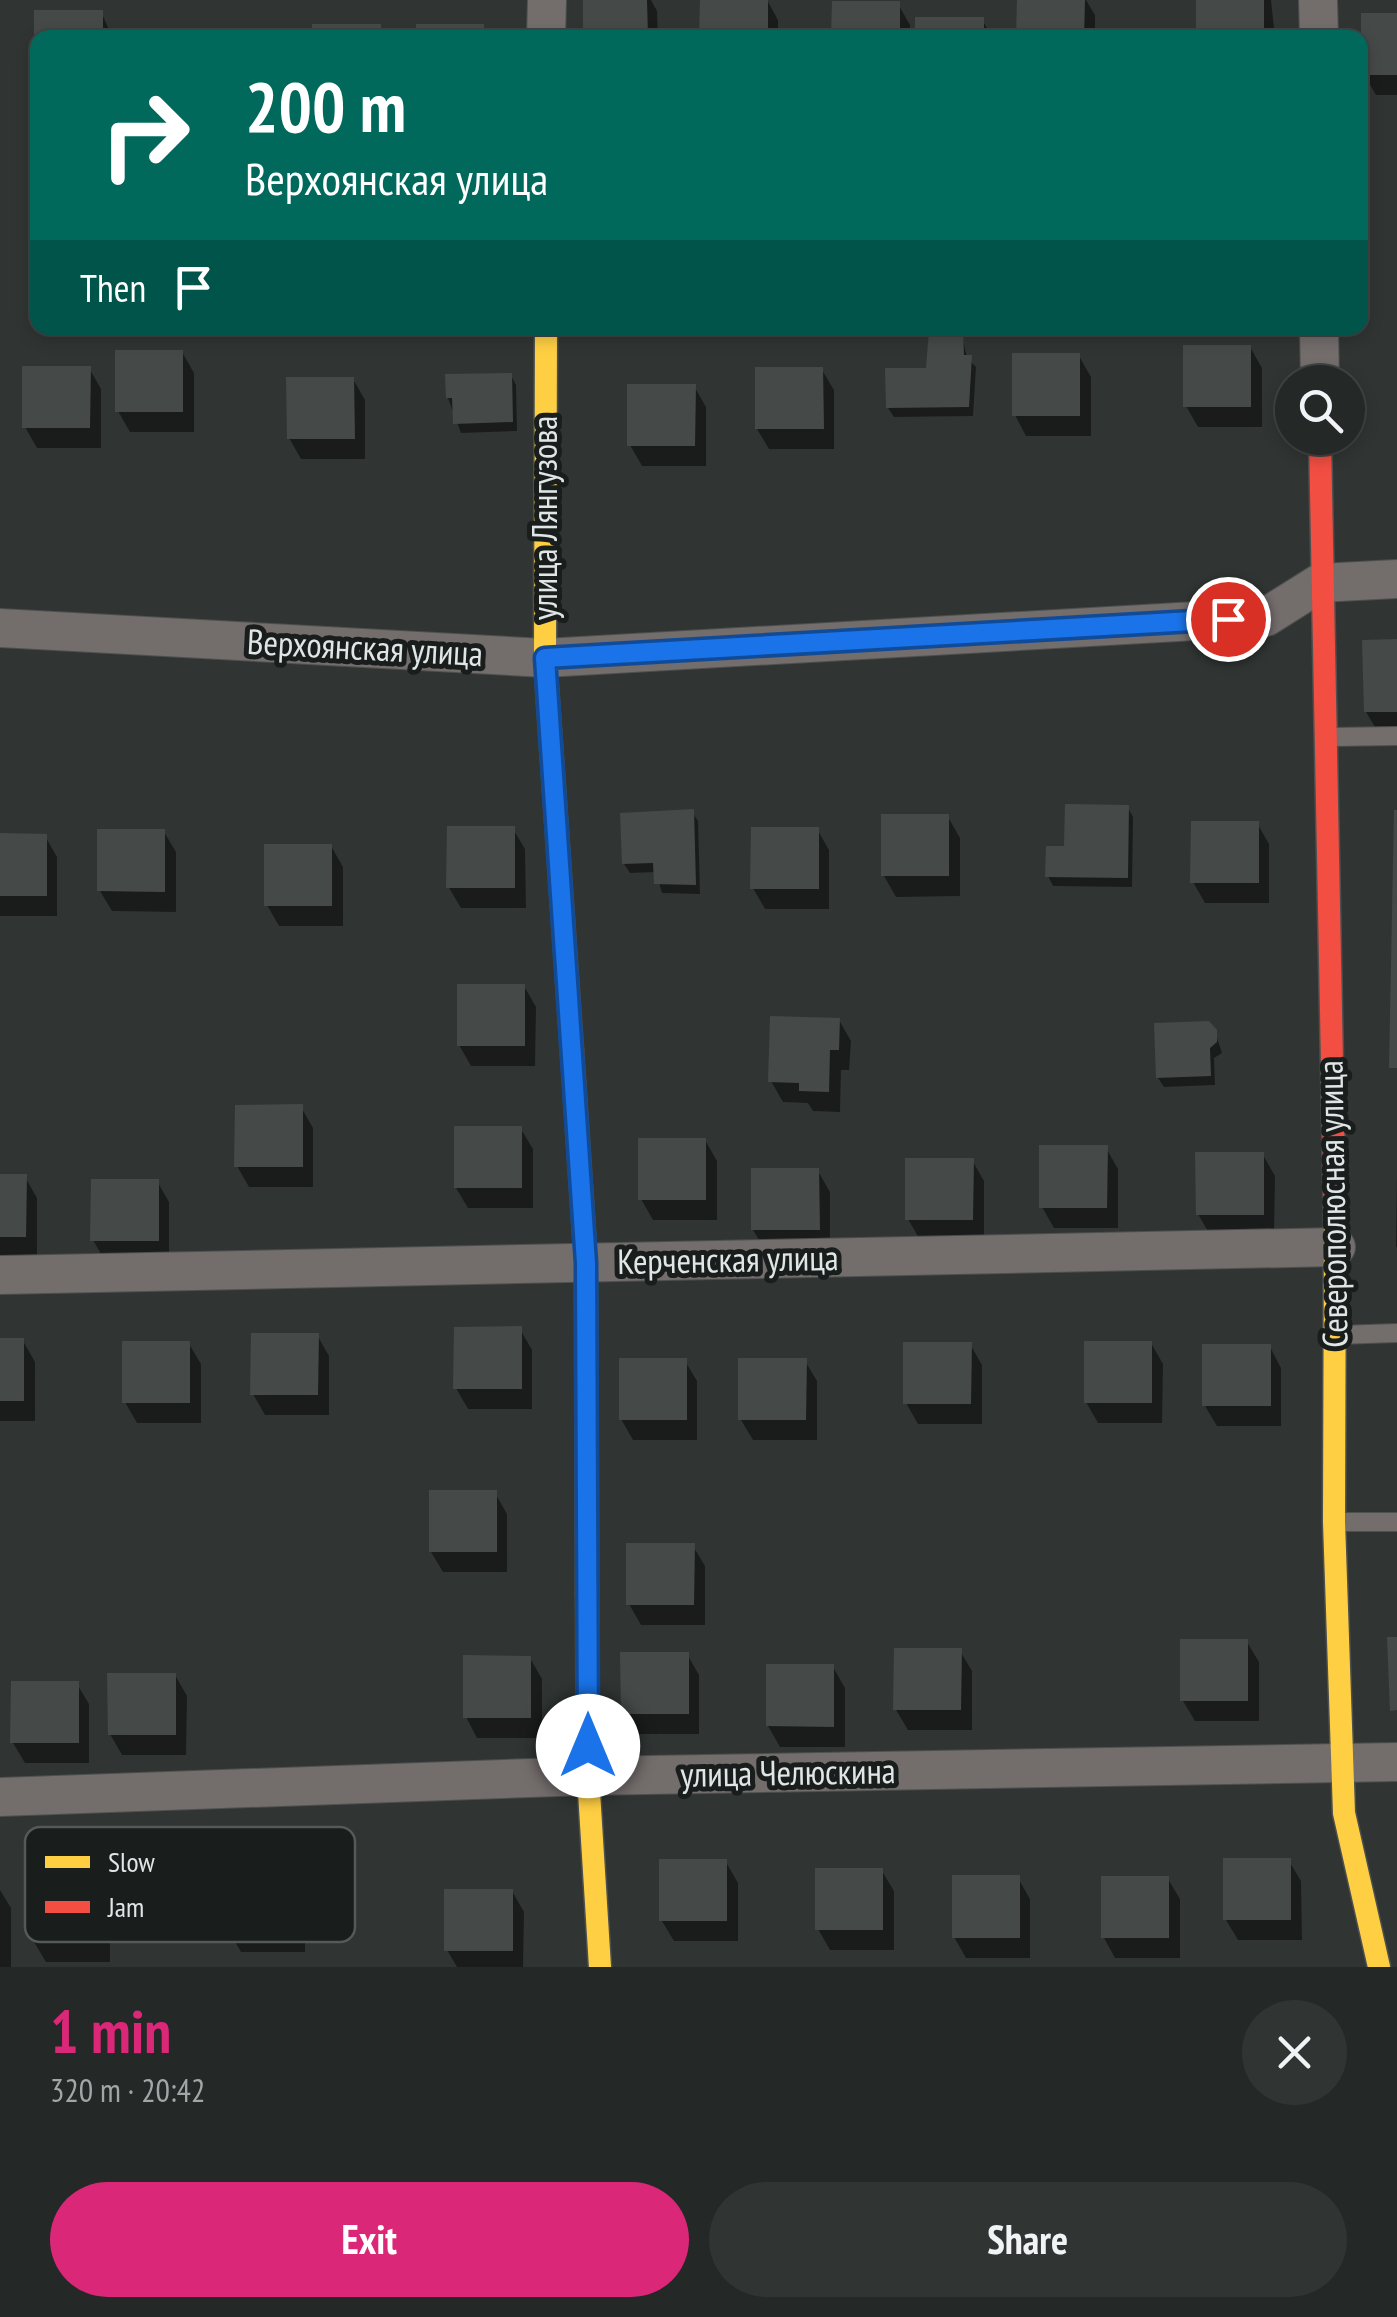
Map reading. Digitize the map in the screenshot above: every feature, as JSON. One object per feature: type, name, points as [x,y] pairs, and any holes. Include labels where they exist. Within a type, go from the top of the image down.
[{"type":"street","points":[[546,0],[546,30]]},
{"type":"street","points":[[1318,0],[1318,30]]},
{"type":"street","name":"улица Лянгузова","points":[[546,335],[545,658],[586,1263],[588,1776],[600,1967]]},
{"type":"street","points":[[1319,335],[1320,365]]},
{"type":"street","name":"Северополюсная улица","points":[[1320,455],[1336,1247],[1334,1522],[1342,1764],[1344,1812],[1379,1967]]},
{"type":"street","points":[[1320,583],[1397,579]]},
{"type":"street","name":"Верхоянская улица","points":[[0,628],[545,658],[1266,617],[1320,583]]},
{"type":"street","name":"Керченская улица","points":[[0,1275],[1336,1247]]},
{"type":"street","name":"улица Челюскина","points":[[0,1797],[588,1776],[1397,1762]]},
{"type":"lane","points":[[1324,737],[1397,736]]},
{"type":"lane","points":[[1336,1335],[1397,1333]]},
{"type":"lane","points":[[1334,1522],[1397,1522]]},
{"type":"building","points":[[583,0],[647,0],[648,30],[583,30]]},
{"type":"building","points":[[700,0],[768,0],[768,30],[699,30]]},
{"type":"building","points":[[1017,0],[1085,0],[1084,30],[1016,30]]},
{"type":"building","points":[[1196,0],[1264,0],[1264,30],[1196,30]]},
{"type":"building","points":[[832,1],[900,1],[900,30],[831,30]]},
{"type":"building","points":[[34,10],[103,10],[103,30],[34,30]]},
{"type":"building","points":[[1361,13],[1397,13],[1397,75],[1368,75],[1368,30],[1361,30]]},
{"type":"building","points":[[915,17],[984,17],[984,30],[915,30]]},
{"type":"building","points":[[312,24],[381,24],[381,30],[312,30]]},
{"type":"building","points":[[416,24],[484,24],[484,30],[416,30]]},
{"type":"building","points":[[929,335],[963,335],[964,355],[972,355],[969,407],[886,408],[885,368],[926,368]]},
{"type":"building","points":[[1183,345],[1251,345],[1251,407],[1183,407]]},
{"type":"building","points":[[115,350],[183,350],[183,412],[115,412]]},
{"type":"building","points":[[1012,353],[1080,353],[1080,416],[1012,416]]},
{"type":"building","points":[[22,366],[91,366],[90,428],[22,428]]},
{"type":"building","points":[[755,367],[823,367],[824,429],[755,429]]},
{"type":"building","points":[[512,373],[513,422],[453,424],[452,398],[446,398],[445,374]]},
{"type":"building","points":[[286,377],[354,377],[355,439],[287,439]]},
{"type":"building","points":[[627,384],[696,384],[695,446],[627,446]]},
{"type":"building","points":[[1397,639],[1397,712],[1364,712],[1362,640]]},
{"type":"building","points":[[1065,804],[1129,805],[1128,878],[1045,877],[1046,846],[1064,846]]},
{"type":"building","points":[[694,809],[696,885],[654,884],[653,863],[622,864],[620,813]]},
{"type":"building","points":[[1394,810],[1397,1068],[1389,1068]]},
{"type":"building","points":[[881,814],[949,814],[949,876],[881,876]]},
{"type":"building","points":[[1191,821],[1259,821],[1259,883],[1190,883]]},
{"type":"building","points":[[447,826],[515,826],[515,888],[446,888]]},
{"type":"building","points":[[751,827],[819,827],[819,889],[750,889]]},
{"type":"building","points":[[97,829],[165,829],[165,892],[97,891]]},
{"type":"building","points":[[0,833],[47,834],[47,896],[0,896]]},
{"type":"building","points":[[264,844],[332,844],[332,906],[264,906]]},
{"type":"building","points":[[457,984],[525,984],[525,1046],[457,1046]]},
{"type":"building","points":[[770,1016],[840,1018],[839,1050],[830,1050],[829,1092],[799,1091],[799,1083],[768,1082]]},
{"type":"building","points":[[1209,1021],[1217,1030],[1217,1042],[1210,1048],[1211,1076],[1156,1078],[1154,1023]]},
{"type":"building","points":[[303,1104],[303,1167],[234,1167],[235,1105]]},
{"type":"building","points":[[454,1126],[522,1126],[522,1188],[454,1188]]},
{"type":"building","points":[[638,1138],[706,1138],[706,1200],[638,1200]]},
{"type":"building","points":[[1039,1145],[1108,1145],[1107,1208],[1039,1208]]},
{"type":"building","points":[[1195,1152],[1264,1152],[1264,1215],[1196,1215]]},
{"type":"building","points":[[905,1158],[974,1158],[973,1220],[905,1220]]},
{"type":"building","points":[[751,1168],[819,1168],[820,1230],[751,1230]]},
{"type":"building","points":[[0,1174],[27,1174],[26,1237],[0,1237]]},
{"type":"building","points":[[91,1179],[159,1179],[159,1241],[90,1241]]},
{"type":"building","points":[[522,1326],[522,1389],[453,1389],[454,1327]]},
{"type":"building","points":[[251,1333],[319,1333],[318,1395],[250,1395]]},
{"type":"building","points":[[0,1338],[24,1338],[24,1401],[0,1401]]},
{"type":"building","points":[[122,1341],[190,1341],[190,1403],[122,1403]]},
{"type":"building","points":[[1084,1341],[1152,1341],[1152,1403],[1084,1403]]},
{"type":"building","points":[[903,1342],[972,1342],[971,1404],[903,1404]]},
{"type":"building","points":[[1202,1344],[1271,1344],[1271,1406],[1202,1406]]},
{"type":"building","points":[[619,1358],[687,1358],[687,1420],[619,1420]]},
{"type":"building","points":[[738,1358],[807,1358],[806,1420],[738,1420]]},
{"type":"building","points":[[429,1490],[497,1490],[497,1552],[429,1552]]},
{"type":"building","points":[[626,1543],[695,1543],[694,1605],[626,1605]]},
{"type":"building","points":[[1387,1637],[1397,1637],[1397,1710],[1390,1711]]},
{"type":"building","points":[[1180,1639],[1248,1639],[1248,1701],[1180,1701]]},
{"type":"building","points":[[894,1648],[962,1648],[961,1710],[893,1710]]},
{"type":"building","points":[[620,1652],[689,1652],[689,1714],[621,1714]]},
{"type":"building","points":[[463,1655],[531,1656],[531,1718],[463,1718]]},
{"type":"building","points":[[766,1664],[834,1664],[834,1727],[766,1726]]},
{"type":"building","points":[[107,1673],[176,1673],[176,1735],[108,1735]]},
{"type":"building","points":[[11,1681],[79,1681],[79,1743],[10,1743]]},
{"type":"building","points":[[1223,1858],[1291,1858],[1291,1920],[1223,1920]]},
{"type":"building","points":[[659,1859],[727,1859],[727,1921],[659,1921]]},
{"type":"building","points":[[815,1868],[883,1868],[883,1930],[815,1930]]},
{"type":"building","points":[[952,1875],[1020,1875],[1020,1938],[952,1938]]},
{"type":"building","points":[[1101,1876],[1169,1876],[1169,1938],[1101,1938]]},
{"type":"building","points":[[444,1889],[513,1889],[513,1951],[444,1951]]},
{"type":"traffic: slow","points":[[546,335],[545,658],[572,1051]]},
{"type":"traffic: slow","points":[[1335,1220],[1334,1522],[1344,1813],[1379,1967]]},
{"type":"traffic: slow","points":[[587,1595],[588,1776],[600,1967]]},
{"type":"traffic: jam","points":[[1320,455],[1335,1220]]},
{"type":"traffic: jam","points":[[572,1051],[586,1263],[587,1595]]},
{"type":"route","points":[[588,1746],[586,1263],[545,658],[1228,619]]}]
